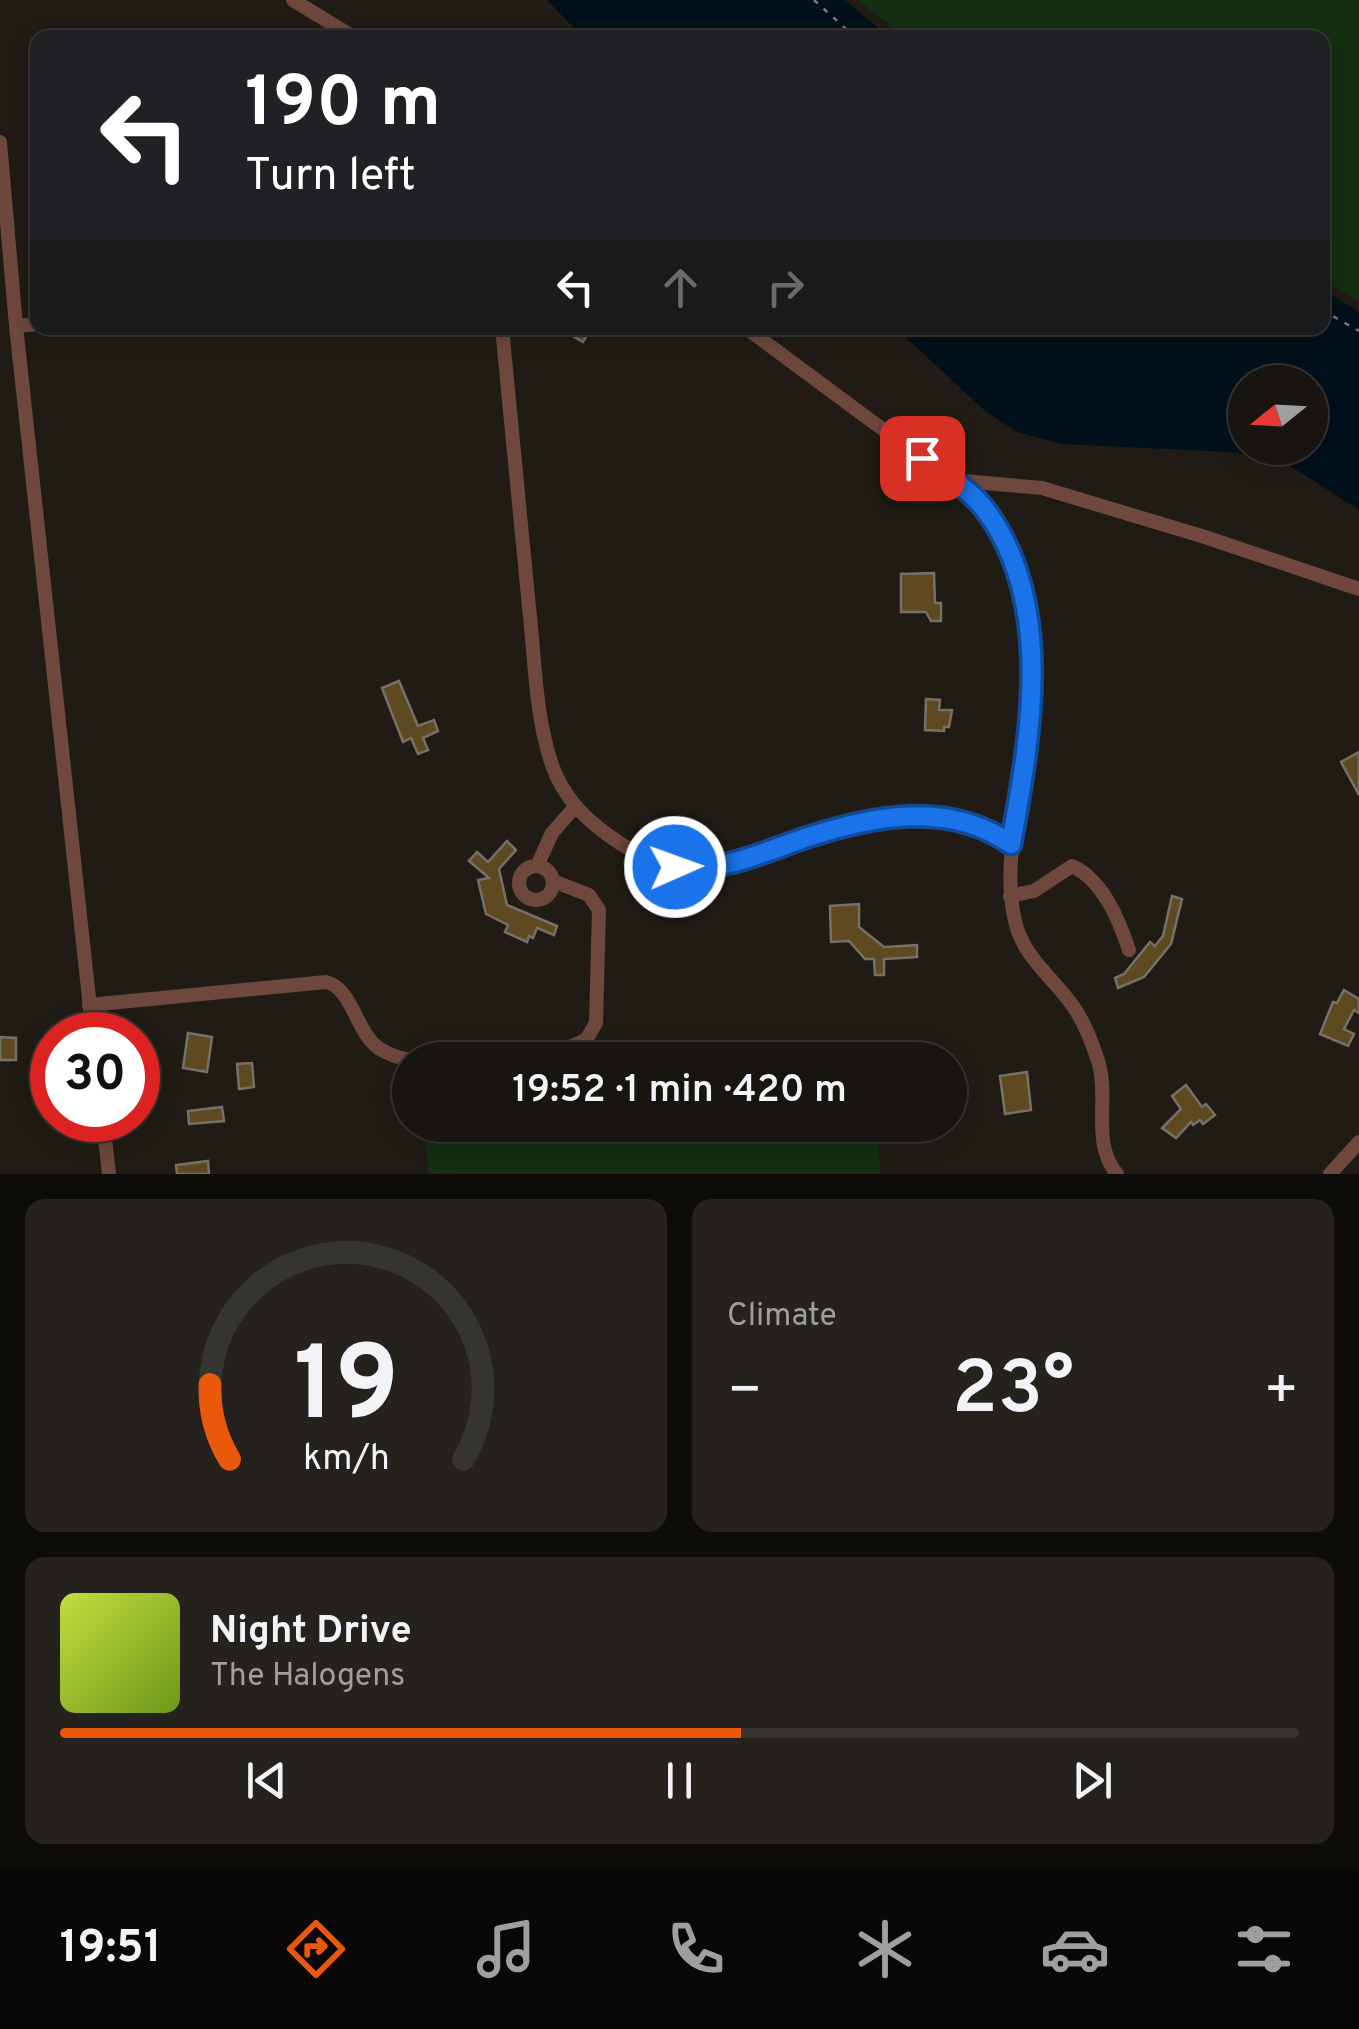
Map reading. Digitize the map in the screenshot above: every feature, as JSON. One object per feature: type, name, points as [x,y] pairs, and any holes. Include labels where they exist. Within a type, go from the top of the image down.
[{"type":"street","points":[[293,0],[342,30]]},
{"type":"street","points":[[0,142],[16,326],[90,1012]]},
{"type":"street","points":[[16,326],[30,325]]},
{"type":"street","points":[[503,335],[538,700],[553,766],[574,808],[626,848],[675,867],[702,870],[734,864],[840,828],[902,816],[965,821],[988,828],[1011,844]]},
{"type":"street","points":[[755,335],[952,480],[987,511],[1004,540],[1025,608],[1032,655],[1022,783],[1011,844],[1010,896],[1022,942],[1032,960],[1071,1003],[1089,1034],[1104,1094],[1103,1142],[1117,1174]]},
{"type":"street","points":[[952,480],[1042,488],[1359,589]]},
{"type":"street","points":[[537,866],[552,833],[574,808]]},
{"type":"street","points":[[553,881],[547,897],[537,901],[526,898],[519,889],[519,878],[526,868],[537,866],[548,871],[553,881],[589,895],[598,910],[596,1023],[593,1033],[578,1042]]},
{"type":"street","points":[[1010,896],[1034,891],[1064,868],[1082,870],[1102,892],[1120,922],[1129,950]]},
{"type":"street","points":[[89,1005],[326,982],[341,990],[371,1042],[392,1054]]},
{"type":"street","points":[[105,1142],[109,1174]]},
{"type":"street","points":[[1330,1174],[1359,1142]]},
{"type":"path","points":[[814,0],[847,30]]},
{"type":"path","points":[[1330,315],[1359,331]]},
{"type":"green space","points":[[858,0],[1359,0],[1359,301],[1330,284],[1330,30],[895,30]]},
{"type":"green space","points":[[426,1142],[879,1142],[880,1174],[429,1174]]},
{"type":"water","points":[[547,0],[845,0],[881,30],[576,30]]},
{"type":"water","points":[[1330,294],[1359,312],[1359,510],[1289,465],[1328,465],[1328,365],[1228,365],[1228,452],[1062,444],[1017,432],[985,411],[904,335],[1330,335]]},
{"type":"building","points":[[934,573],[935,603],[941,603],[941,621],[931,621],[926,612],[901,612],[901,574]]},
{"type":"building","points":[[399,681],[418,726],[434,720],[438,731],[423,738],[428,750],[418,754],[411,738],[403,742],[382,688]]},
{"type":"building","points":[[926,699],[940,700],[939,710],[952,710],[949,727],[944,727],[944,731],[925,730]]},
{"type":"building","points":[[1359,752],[1359,795],[1341,762]]},
{"type":"building","points":[[507,841],[516,850],[499,869],[507,905],[557,926],[554,935],[537,928],[527,942],[505,932],[508,925],[486,914],[478,880],[489,878],[469,861],[477,852],[488,862]]},
{"type":"building","points":[[1172,896],[1182,899],[1171,944],[1144,977],[1118,988],[1115,978],[1124,974],[1150,942],[1155,946],[1163,936]]},
{"type":"building","points":[[859,904],[859,927],[884,947],[917,945],[917,957],[884,959],[884,975],[875,975],[874,959],[865,959],[849,941],[831,942],[830,906]]},
{"type":"building","points":[[1344,990],[1359,999],[1359,1013],[1354,1010],[1344,1029],[1354,1034],[1348,1046],[1320,1034],[1333,1002],[1337,1003]]},
{"type":"building","points":[[188,1033],[212,1037],[207,1072],[183,1068]]},
{"type":"building","points":[[0,1037],[16,1038],[16,1060],[0,1060]]},
{"type":"building","points":[[252,1063],[254,1087],[239,1089],[237,1064]]},
{"type":"building","points":[[1027,1072],[1031,1110],[1005,1114],[1000,1076]]},
{"type":"building","points":[[1186,1085],[1202,1107],[1206,1104],[1215,1115],[1203,1124],[1200,1120],[1193,1125],[1191,1122],[1176,1138],[1162,1128],[1181,1109],[1172,1096]]},
{"type":"building","points":[[222,1107],[224,1121],[189,1124],[188,1111]]},
{"type":"building","points":[[208,1161],[209,1174],[177,1174],[176,1165]]},
{"type":"route","points":[[675,867],[702,870],[734,864],[805,838],[875,819],[902,816],[965,821],[988,828],[1011,844],[1022,783],[1031,685],[1032,655],[1025,608],[1015,568],[987,511],[922,458]]}]
